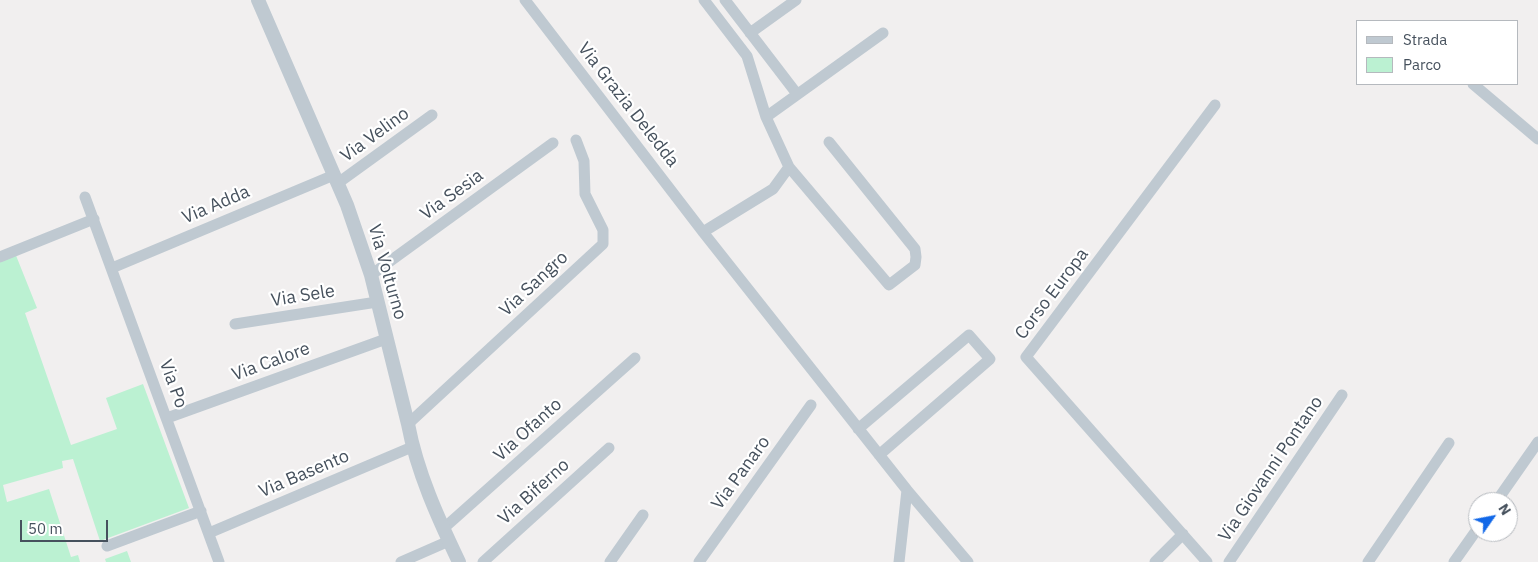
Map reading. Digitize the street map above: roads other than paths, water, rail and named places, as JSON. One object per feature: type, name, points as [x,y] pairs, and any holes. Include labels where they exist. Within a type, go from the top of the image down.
[{"type":"street","name":"Via Volturno","points":[[258,0],[347,205],[371,275],[412,447],[426,489],[459,562]]},
{"type":"street","name":"Via Grazia Deledda","points":[[525,0],[703,232],[858,429],[966,561]]},
{"type":"street","points":[[704,0],[747,56],[766,118],[790,166],[889,285],[915,266],[915,249],[829,142]]},
{"type":"street","points":[[725,0],[797,94]]},
{"type":"street","points":[[750,33],[796,0]]},
{"type":"street","points":[[766,118],[883,32]]},
{"type":"street","points":[[1474,85],[1538,139]]},
{"type":"street","name":"Corso Europa","points":[[1208,562],[1026,357],[1215,105]]},
{"type":"street","name":"Via Velino","points":[[336,179],[432,115]]},
{"type":"street","name":"Via Sangro","points":[[408,424],[603,244],[603,230],[585,194],[584,161],[576,140]]},
{"type":"street","name":"Via Sesia","points":[[371,275],[554,143]]},
{"type":"street","points":[[703,232],[774,189],[790,166]]},
{"type":"street","name":"Via Adda","points":[[112,268],[336,179]]},
{"type":"street","name":"Via Po","points":[[86,197],[219,562]]},
{"type":"street","points":[[0,257],[94,219]]},
{"type":"street","name":"Via Sele","points":[[235,324],[377,302]]},
{"type":"street","points":[[858,429],[969,335],[990,359],[879,455]]},
{"type":"street","name":"Via Calore","points":[[167,418],[386,339]]},
{"type":"street","name":"Via Ofanto","points":[[401,562],[447,535],[635,358]]},
{"type":"street","name":"Via Giovanni Pontano","points":[[1229,562],[1342,395]]},
{"type":"street","name":"Via Panaro","points":[[699,562],[811,405]]},
{"type":"street","points":[[1503,492],[1538,442]]},
{"type":"street","points":[[1368,562],[1449,443]]},
{"type":"street","name":"Via Basento","points":[[209,533],[412,447]]},
{"type":"street","name":"Via Biferno","points":[[483,562],[610,448]]},
{"type":"street","points":[[899,562],[907,490]]},
{"type":"street","points":[[107,546],[201,511]]},
{"type":"street","points":[[610,562],[643,515]]},
{"type":"street","points":[[1155,562],[1183,534]]},
{"type":"street","points":[[1454,562],[1468,542]]}]
